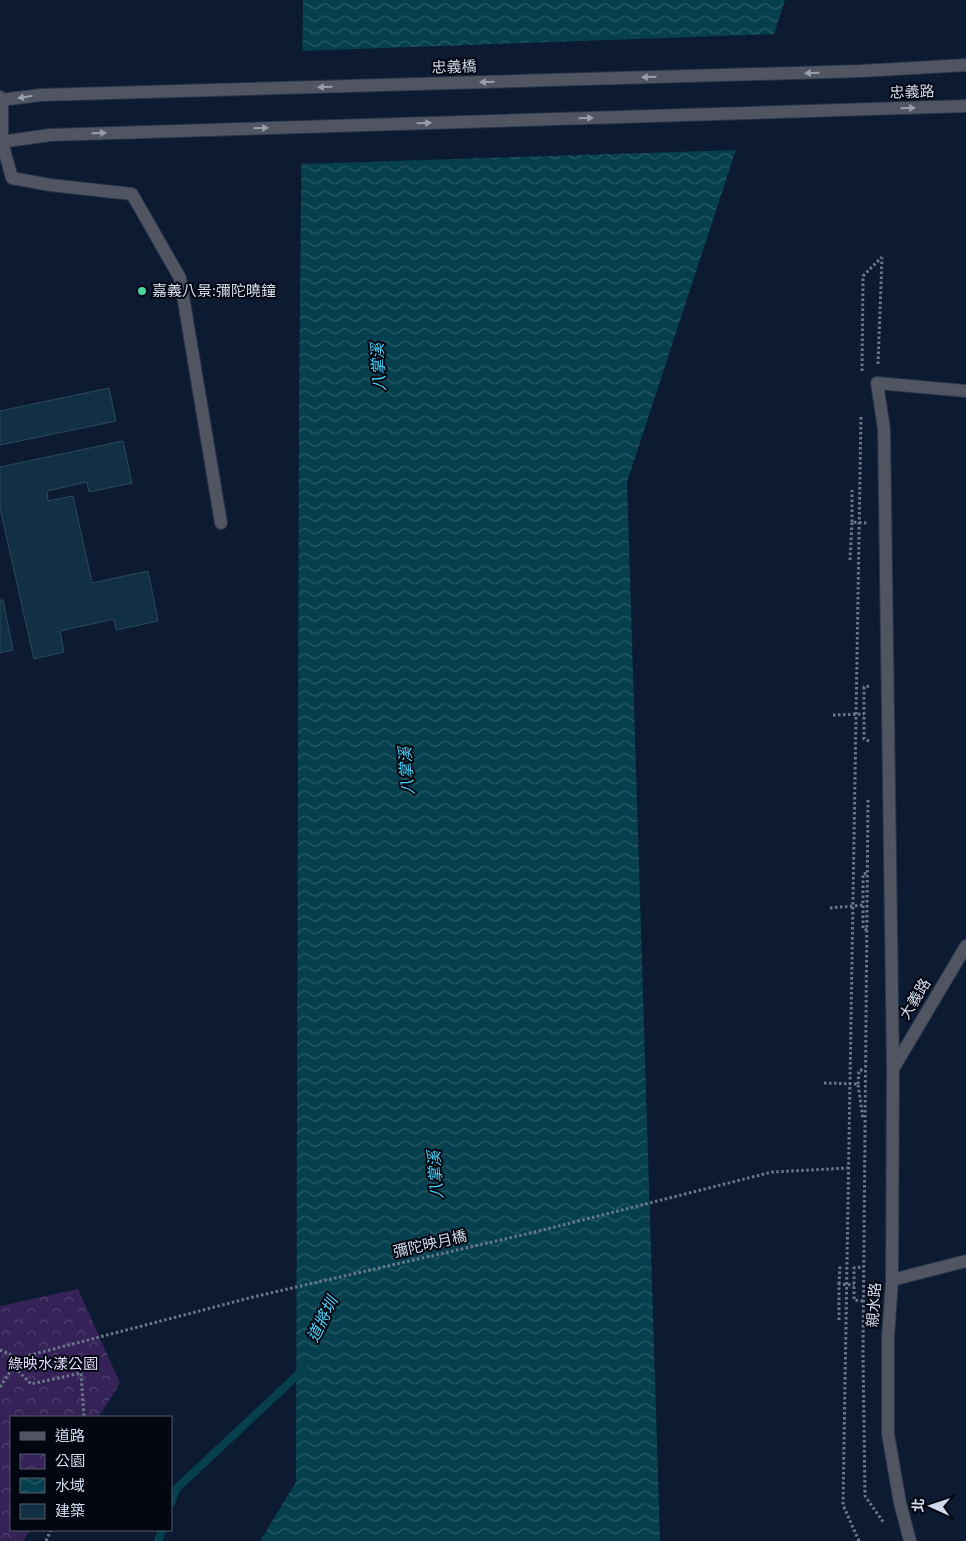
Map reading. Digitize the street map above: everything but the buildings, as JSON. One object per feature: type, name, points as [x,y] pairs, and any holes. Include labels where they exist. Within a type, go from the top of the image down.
[{"type":"street","name":"忠義路","points":[[860,71],[966,65]]},
{"type":"street","name":"忠義橋","points":[[1,99],[49,95],[860,71]]},
{"type":"street","points":[[1,99],[1,143],[12,178],[50,186],[132,194],[180,278],[221,522]]},
{"type":"street","name":"忠義路","points":[[1,143],[50,135],[966,106]]},
{"type":"street","points":[[877,383],[966,391]]},
{"type":"street","name":"親水路","points":[[877,383],[884,429],[893,1069],[892,1280],[888,1338],[888,1434],[900,1503],[910,1541]]},
{"type":"street","name":"大義路","points":[[893,1069],[966,946]]},
{"type":"street","points":[[892,1280],[966,1262]]},
{"type":"path","points":[[862,374],[863,276],[882,257],[877,383]]},
{"type":"path","points":[[859,1541],[843,1505],[861,414]]},
{"type":"path","points":[[850,560],[852,490]]},
{"type":"path","points":[[852,522],[867,523]]},
{"type":"path","points":[[870,676],[870,695]]},
{"type":"path","points":[[864,687],[864,739],[869,741]]},
{"type":"path","points":[[833,715],[864,714]]},
{"type":"path","points":[[869,750],[870,723]]},
{"type":"path","points":[[868,796],[863,1268],[865,1496],[886,1525]]},
{"type":"path","points":[[867,930],[862,929],[862,874],[868,873]]},
{"type":"path","points":[[830,908],[862,905]]},
{"type":"path","points":[[864,1130],[858,1084],[859,1070],[865,1070]]},
{"type":"path","points":[[824,1083],[858,1084]]},
{"type":"path","name":"彌陀映月橋","points":[[19,1358],[253,1297],[531,1233],[772,1172],[848,1168]]},
{"type":"path","points":[[839,1320],[840,1265]]},
{"type":"path","points":[[863,1268],[854,1268],[854,1300],[863,1301]]},
{"type":"path","points":[[839,1284],[847,1283],[854,1285]]},
{"type":"path","points":[[0,1350],[19,1358]]},
{"type":"path","points":[[0,1388],[19,1358]]},
{"type":"path","points":[[19,1358],[15,1368],[31,1384],[81,1373],[84,1416]]},
{"type":"green space","name":"綠映水漾公園","points":[[78,1289],[120,1383],[100,1416],[10,1416],[10,1531],[29,1531],[23,1541],[0,1541],[0,1306]]},
{"type":"water","name":"八掌溪","points":[[303,0],[785,0],[627,482],[660,1541],[260,1541],[296,1482],[299,410]]},
{"type":"pier","points":[[776,34],[738,150],[299,164],[300,51]]},
{"type":"waterway","name":"道將圳","points":[[172,1500],[176,1489],[304,1369]]},
{"type":"waterway","name":"道將圳","points":[[158,1541],[162,1531]]},
{"type":"place","name":"嘉義八景:彌陀曉鐘","points":[[142,291]]}]
